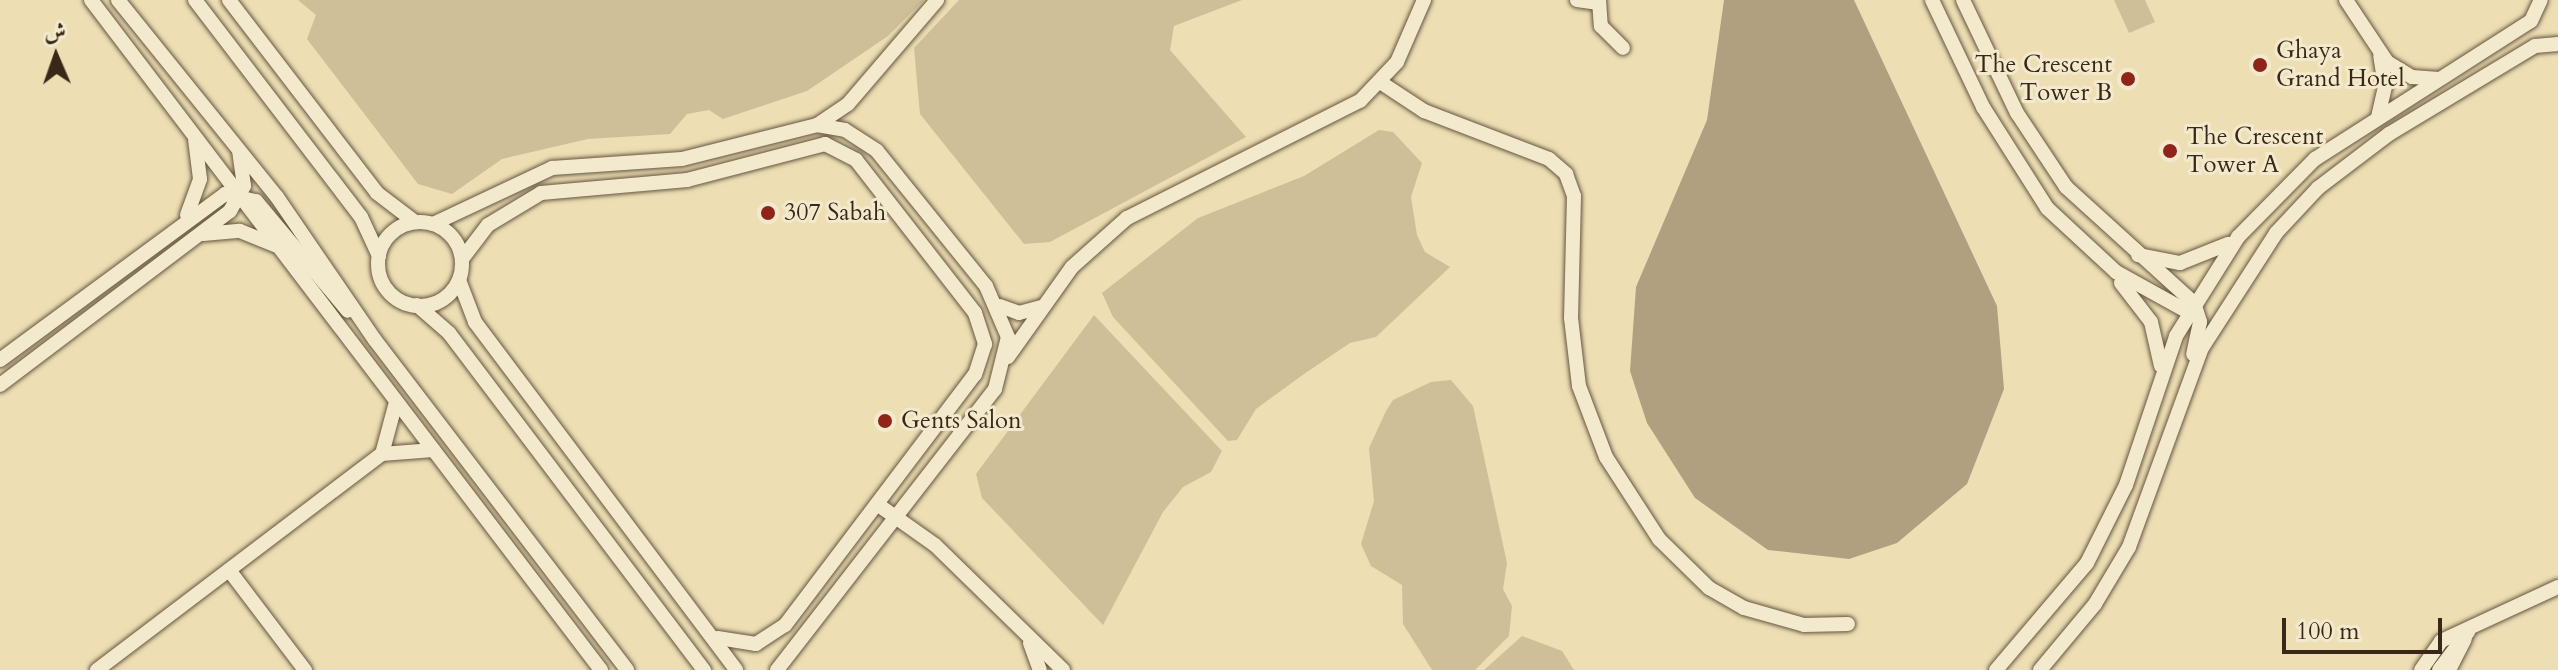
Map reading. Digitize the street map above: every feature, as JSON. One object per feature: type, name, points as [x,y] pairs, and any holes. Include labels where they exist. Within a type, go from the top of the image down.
[{"type":"street","points":[[91,0],[193,135],[242,194],[278,247],[601,670]]},
{"type":"street","points":[[118,0],[237,144],[375,340],[627,670]]},
{"type":"street","points":[[195,0],[361,217],[379,256],[390,293],[417,305],[449,333],[703,670]]},
{"type":"street","points":[[229,0],[377,193],[415,222],[433,224],[452,237],[462,259],[459,280],[475,322],[717,638],[736,670]]},
{"type":"street","points":[[817,125],[857,93],[937,0]]},
{"type":"street","points":[[777,670],[995,389],[1006,361],[1043,307],[1089,250],[1137,211],[1338,116],[1380,82],[1407,45],[1424,0]]},
{"type":"street","points":[[1577,0],[1599,2],[1604,34],[1623,48]]},
{"type":"street","points":[[1932,0],[2018,168],[2151,322],[2161,372]]},
{"type":"street","points":[[1963,0],[2047,161],[2131,253],[2193,311]]},
{"type":"street","points":[[2346,0],[2380,55],[2385,86],[2378,117]]},
{"type":"street","points":[[1996,670],[2087,563],[2126,485],[2161,372],[2193,311],[2238,237],[2295,175],[2378,117],[2531,21],[2541,0]]},
{"type":"street","points":[[2040,670],[2095,604],[2129,547],[2187,382],[2231,296],[2297,209],[2357,157],[2535,46],[2558,44]]},
{"type":"street","points":[[2380,55],[2412,77],[2441,79]]},
{"type":"street","points":[[1380,82],[1424,111],[1549,159],[1566,174],[1574,196],[1571,318],[1579,386],[1606,457],[1659,539],[1709,588],[1744,608],[1804,625],[1848,624]]},
{"type":"street","points":[[842,150],[857,93]]},
{"type":"street","points":[[433,224],[552,168],[682,159],[817,125],[845,130],[877,151],[1000,306],[1019,313],[1043,307]]},
{"type":"street","points":[[184,220],[200,179],[193,135]]},
{"type":"street","points":[[237,144],[242,194]]},
{"type":"street","points":[[462,259],[499,216],[553,189],[697,179],[804,144],[842,150],[975,313],[985,344],[975,374],[780,631],[746,645],[717,638]]},
{"type":"street","points":[[0,385],[195,237],[242,194]]},
{"type":"street","points":[[0,360],[217,196],[242,194],[262,207],[375,340]]},
{"type":"street","points":[[379,256],[387,237],[415,222]]},
{"type":"street","points":[[195,237],[240,231],[278,247]]},
{"type":"street","points":[[2131,253],[2180,263],[2238,237]]},
{"type":"street","points":[[2099,259],[2193,311]]},
{"type":"street","points":[[417,305],[442,299],[459,280]]},
{"type":"street","points":[[2193,311],[2231,296]]},
{"type":"street","points":[[1000,306],[1006,361]]},
{"type":"street","points":[[2187,382],[2193,311]]},
{"type":"street","points":[[382,454],[396,402]]},
{"type":"street","points":[[98,670],[382,454],[433,450]]},
{"type":"street","points":[[877,504],[896,516],[1063,670]]},
{"type":"street","points":[[599,557],[612,547]]},
{"type":"street","points":[[229,570],[305,670]]},
{"type":"street","points":[[2468,631],[2443,668],[2423,665],[2441,641],[2558,587]]},
{"type":"street","points":[[1022,629],[1040,670]]},
{"type":"shaded area","points":[[298,0],[924,0],[888,36],[807,91],[723,119],[709,110],[687,114],[670,134],[588,139],[502,159],[452,194],[418,184],[307,39],[316,15]]},
{"type":"shaded area","points":[[959,0],[1242,0],[1174,26],[1170,50],[1246,137],[1050,242],[1024,244],[920,114],[914,48]]},
{"type":"shaded area","points":[[1724,0],[1854,0],[1997,306],[2004,389],[1967,484],[1897,543],[1849,559],[1768,550],[1695,498],[1647,423],[1630,371],[1636,287],[1707,120]]},
{"type":"shaded area","points":[[2114,0],[2145,0],[2155,22],[2129,33]]},
{"type":"shaded area","points":[[1379,130],[1393,132],[1422,163],[1411,197],[1417,235],[1425,252],[1450,267],[1376,337],[1350,343],[1304,374],[1256,409],[1237,440],[1228,441],[1113,317],[1102,293],[1198,218],[1304,176]]},
{"type":"shaded area","points":[[1094,315],[1222,451],[1211,472],[1183,487],[1163,512],[1103,625],[982,498],[976,474]]},
{"type":"shaded area","points":[[1451,380],[1473,406],[1507,563],[1503,589],[1512,606],[1509,636],[1475,670],[1432,670],[1403,624],[1402,585],[1371,566],[1361,544],[1374,501],[1369,448],[1386,411],[1393,400],[1431,382]]},
{"type":"shaded area","points":[[1522,636],[1562,651],[1574,670],[1484,670]]},
{"type":"place","name":"Ghaya Grand Hotel","points":[[2260,65]]},
{"type":"place","name":"The Crescent Tower B","points":[[2128,79]]},
{"type":"place","name":"The Crescent Tower A","points":[[2170,151]]},
{"type":"place","name":"307 Sabah","points":[[768,213]]},
{"type":"place","name":"Gents Salon","points":[[885,421]]}]
